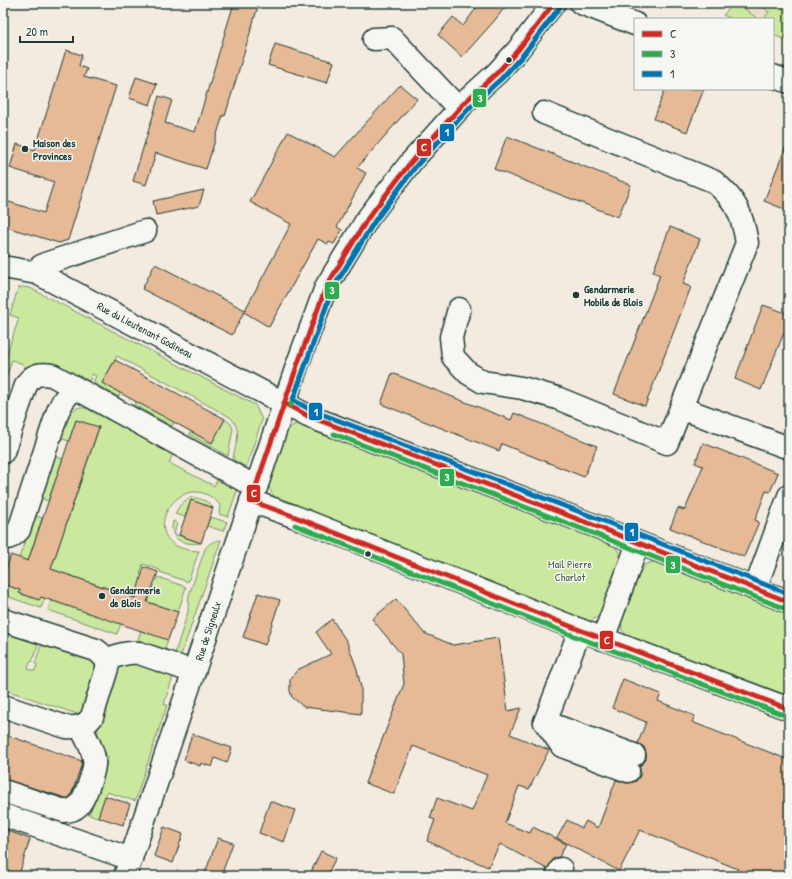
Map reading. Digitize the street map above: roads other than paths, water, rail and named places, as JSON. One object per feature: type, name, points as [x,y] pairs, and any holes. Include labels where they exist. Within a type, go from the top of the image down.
[{"type":"street","name":"Rue de Signeulx","points":[[3,815],[132,870],[194,672],[284,403],[326,287],[368,218],[411,162],[459,109],[497,73],[518,50],[554,3]]},
{"type":"street","points":[[581,3],[634,24]]},
{"type":"street","points":[[374,39],[392,38],[459,109]]},
{"type":"street","points":[[774,76],[789,82]]},
{"type":"street","points":[[459,309],[451,337],[453,357],[468,374],[483,382],[522,388],[557,398],[667,443],[747,243],[744,226],[737,208],[727,193],[712,181],[544,113]]},
{"type":"street","points":[[37,273],[40,267],[45,264],[145,231]]},
{"type":"street","name":"Rue du Lieutenant Godineau","points":[[3,267],[37,273],[284,403]]},
{"type":"street","points":[[3,452],[29,379],[36,375],[52,375],[293,516],[603,639],[789,709]]},
{"type":"street","points":[[3,538],[7,539],[14,536],[19,530],[58,411],[74,387]]},
{"type":"street","points":[[284,403],[308,416],[789,602]]},
{"type":"street","points":[[681,408],[789,448]]},
{"type":"street","points":[[755,589],[789,496]]},
{"type":"street","points":[[603,639],[638,544]]},
{"type":"street","points":[[3,620],[96,650],[102,654],[108,665],[92,717],[81,727],[66,727],[3,706]]},
{"type":"street","points":[[580,630],[545,722],[631,763]]},
{"type":"street","points":[[106,660],[130,652],[139,653],[194,672]]},
{"type":"street","points":[[3,791],[64,811],[71,811],[78,807],[83,800],[94,765],[92,750],[81,727]]},
{"type":"place","name":"Maison des Provinces","points":[[25,149]]},
{"type":"place","name":"Gendarmerie Mobile de Blois","points":[[576,295]]},
{"type":"place","name":"Gendarmerie de Blois","points":[[102,596]]},
{"type":"park label","name":"Mail Pierre Charlot","points":[[570,570]]}]
